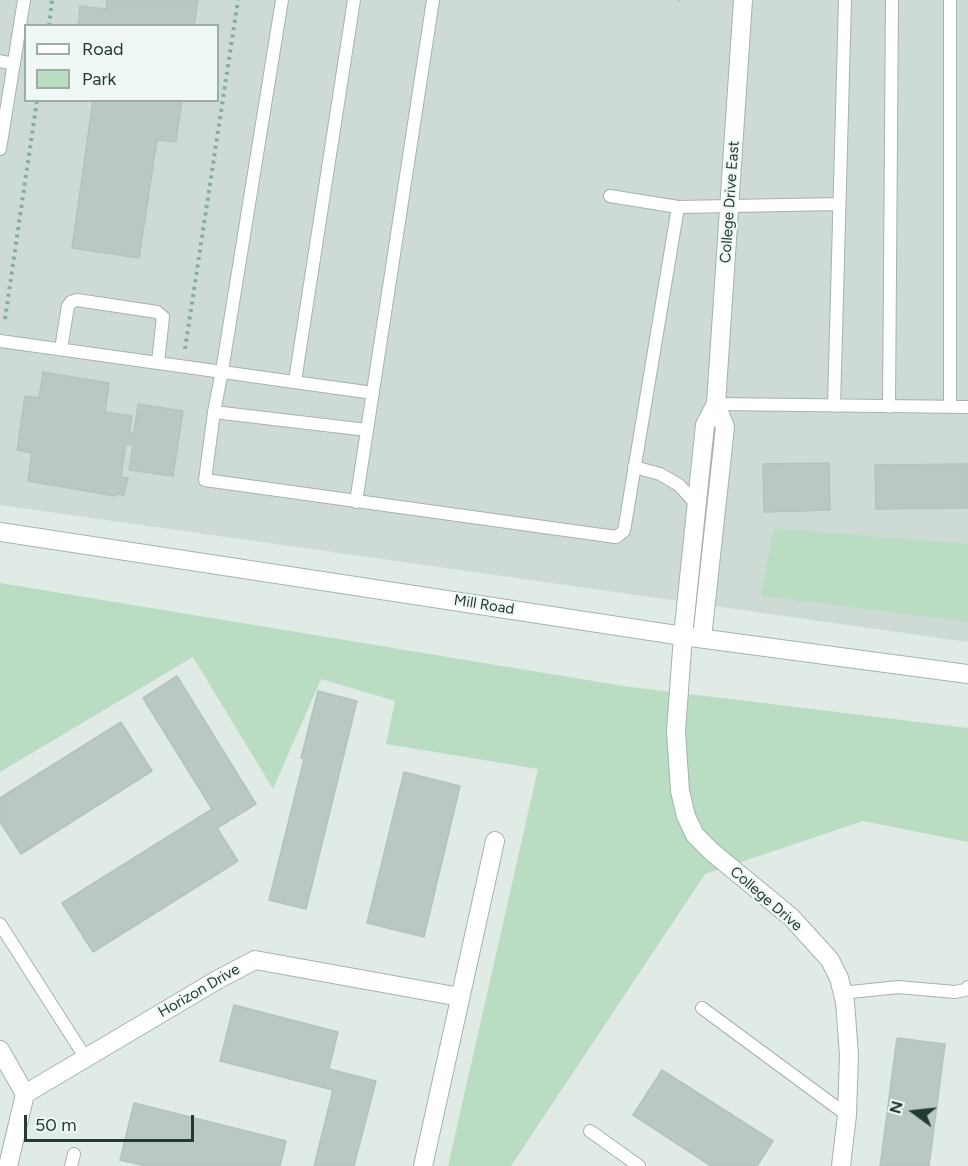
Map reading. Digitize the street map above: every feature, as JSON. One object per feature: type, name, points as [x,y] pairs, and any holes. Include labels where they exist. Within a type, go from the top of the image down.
[{"type":"street","name":"College Drive East","points":[[683,636],[705,425],[716,404],[743,0]]},
{"type":"street","name":"College Drive East","points":[[702,638],[725,427],[716,404]]},
{"type":"street","name":"Mill Road","points":[[0,532],[683,636],[968,674]]},
{"type":"street","name":"College Drive","points":[[683,636],[676,730],[680,791],[686,816],[695,835],[712,852],[791,917],[830,960],[838,978],[845,1002],[849,1056],[847,1116],[842,1166]]},
{"type":"street","points":[[423,1166],[495,841]]},
{"type":"street","name":"Horizon Drive","points":[[25,1094],[84,1057],[255,960],[460,997]]},
{"type":"street","points":[[0,1050],[25,1094],[8,1166]]},
{"type":"lane","points":[[0,149],[24,0]]},
{"type":"lane","points":[[282,0],[214,412],[205,480],[616,537],[624,531],[678,207]]},
{"type":"lane","points":[[295,381],[354,0]]},
{"type":"lane","points":[[356,502],[433,0]]},
{"type":"lane","points":[[834,406],[845,0]]},
{"type":"lane","points":[[889,407],[892,0]]},
{"type":"lane","points":[[950,0],[950,407]]},
{"type":"lane","points":[[0,61],[14,64]]},
{"type":"lane","points":[[610,196],[678,207],[730,204],[839,204]]},
{"type":"lane","points":[[61,349],[68,306],[70,302],[77,300],[157,312],[163,317],[158,362]]},
{"type":"lane","points":[[0,341],[222,370],[373,393]]},
{"type":"lane","points":[[716,404],[968,407]]},
{"type":"lane","points":[[214,412],[367,430]]},
{"type":"lane","points":[[702,459],[721,460]]},
{"type":"lane","points":[[634,467],[660,474],[679,485],[697,506]]},
{"type":"lane","points":[[0,924],[84,1057]]},
{"type":"lane","points":[[842,993],[898,987],[955,992],[968,987]]},
{"type":"lane","points":[[702,1008],[847,1116]]},
{"type":"lane","points":[[590,1131],[639,1166]]},
{"type":"path","points":[[49,24],[52,0]]},
{"type":"path","points":[[185,350],[238,0]]},
{"type":"path","points":[[5,319],[38,102]]},
{"type":"path","points":[[0,302],[7,303]]},
{"type":"shaded area","points":[[0,0],[968,0],[968,642],[0,505]]},
{"type":"green space","points":[[774,528],[968,544],[968,622],[761,596]]},
{"type":"green space","points":[[0,583],[623,686],[968,728],[968,842],[863,821],[705,874],[511,1166],[448,1166],[538,769],[386,744],[395,701],[321,679],[273,789],[193,657],[0,772]]},
{"type":"building","points":[[107,0],[198,0],[194,24],[78,24],[80,6],[106,9]]},
{"type":"building","points":[[93,102],[182,102],[176,142],[157,140],[139,258],[72,248]]},
{"type":"building","points":[[43,372],[109,383],[105,412],[132,416],[129,432],[134,433],[138,404],[183,411],[173,476],[129,470],[133,445],[126,444],[121,477],[128,478],[124,495],[116,494],[115,496],[28,481],[32,453],[17,450],[25,396],[39,398]]},
{"type":"building","points":[[829,463],[830,510],[764,512],[763,464]]},
{"type":"building","points":[[968,464],[968,508],[876,509],[875,465]]},
{"type":"building","points":[[177,676],[256,804],[217,828],[238,861],[93,952],[62,903],[212,809],[143,698]]},
{"type":"building","points":[[318,691],[357,701],[306,909],[269,900],[304,759],[301,758]]},
{"type":"building","points":[[121,722],[152,771],[21,854],[0,822],[0,798]]},
{"type":"building","points":[[404,772],[460,786],[424,937],[367,923]]},
{"type":"building","points":[[234,1005],[338,1032],[329,1069],[376,1081],[354,1166],[314,1166],[333,1090],[220,1061]]},
{"type":"building","points":[[897,1038],[945,1044],[929,1166],[880,1166]]},
{"type":"building","points":[[662,1070],[773,1141],[757,1166],[711,1166],[633,1115]]},
{"type":"building","points":[[134,1103],[286,1141],[280,1166],[146,1166],[120,1160]]}]
